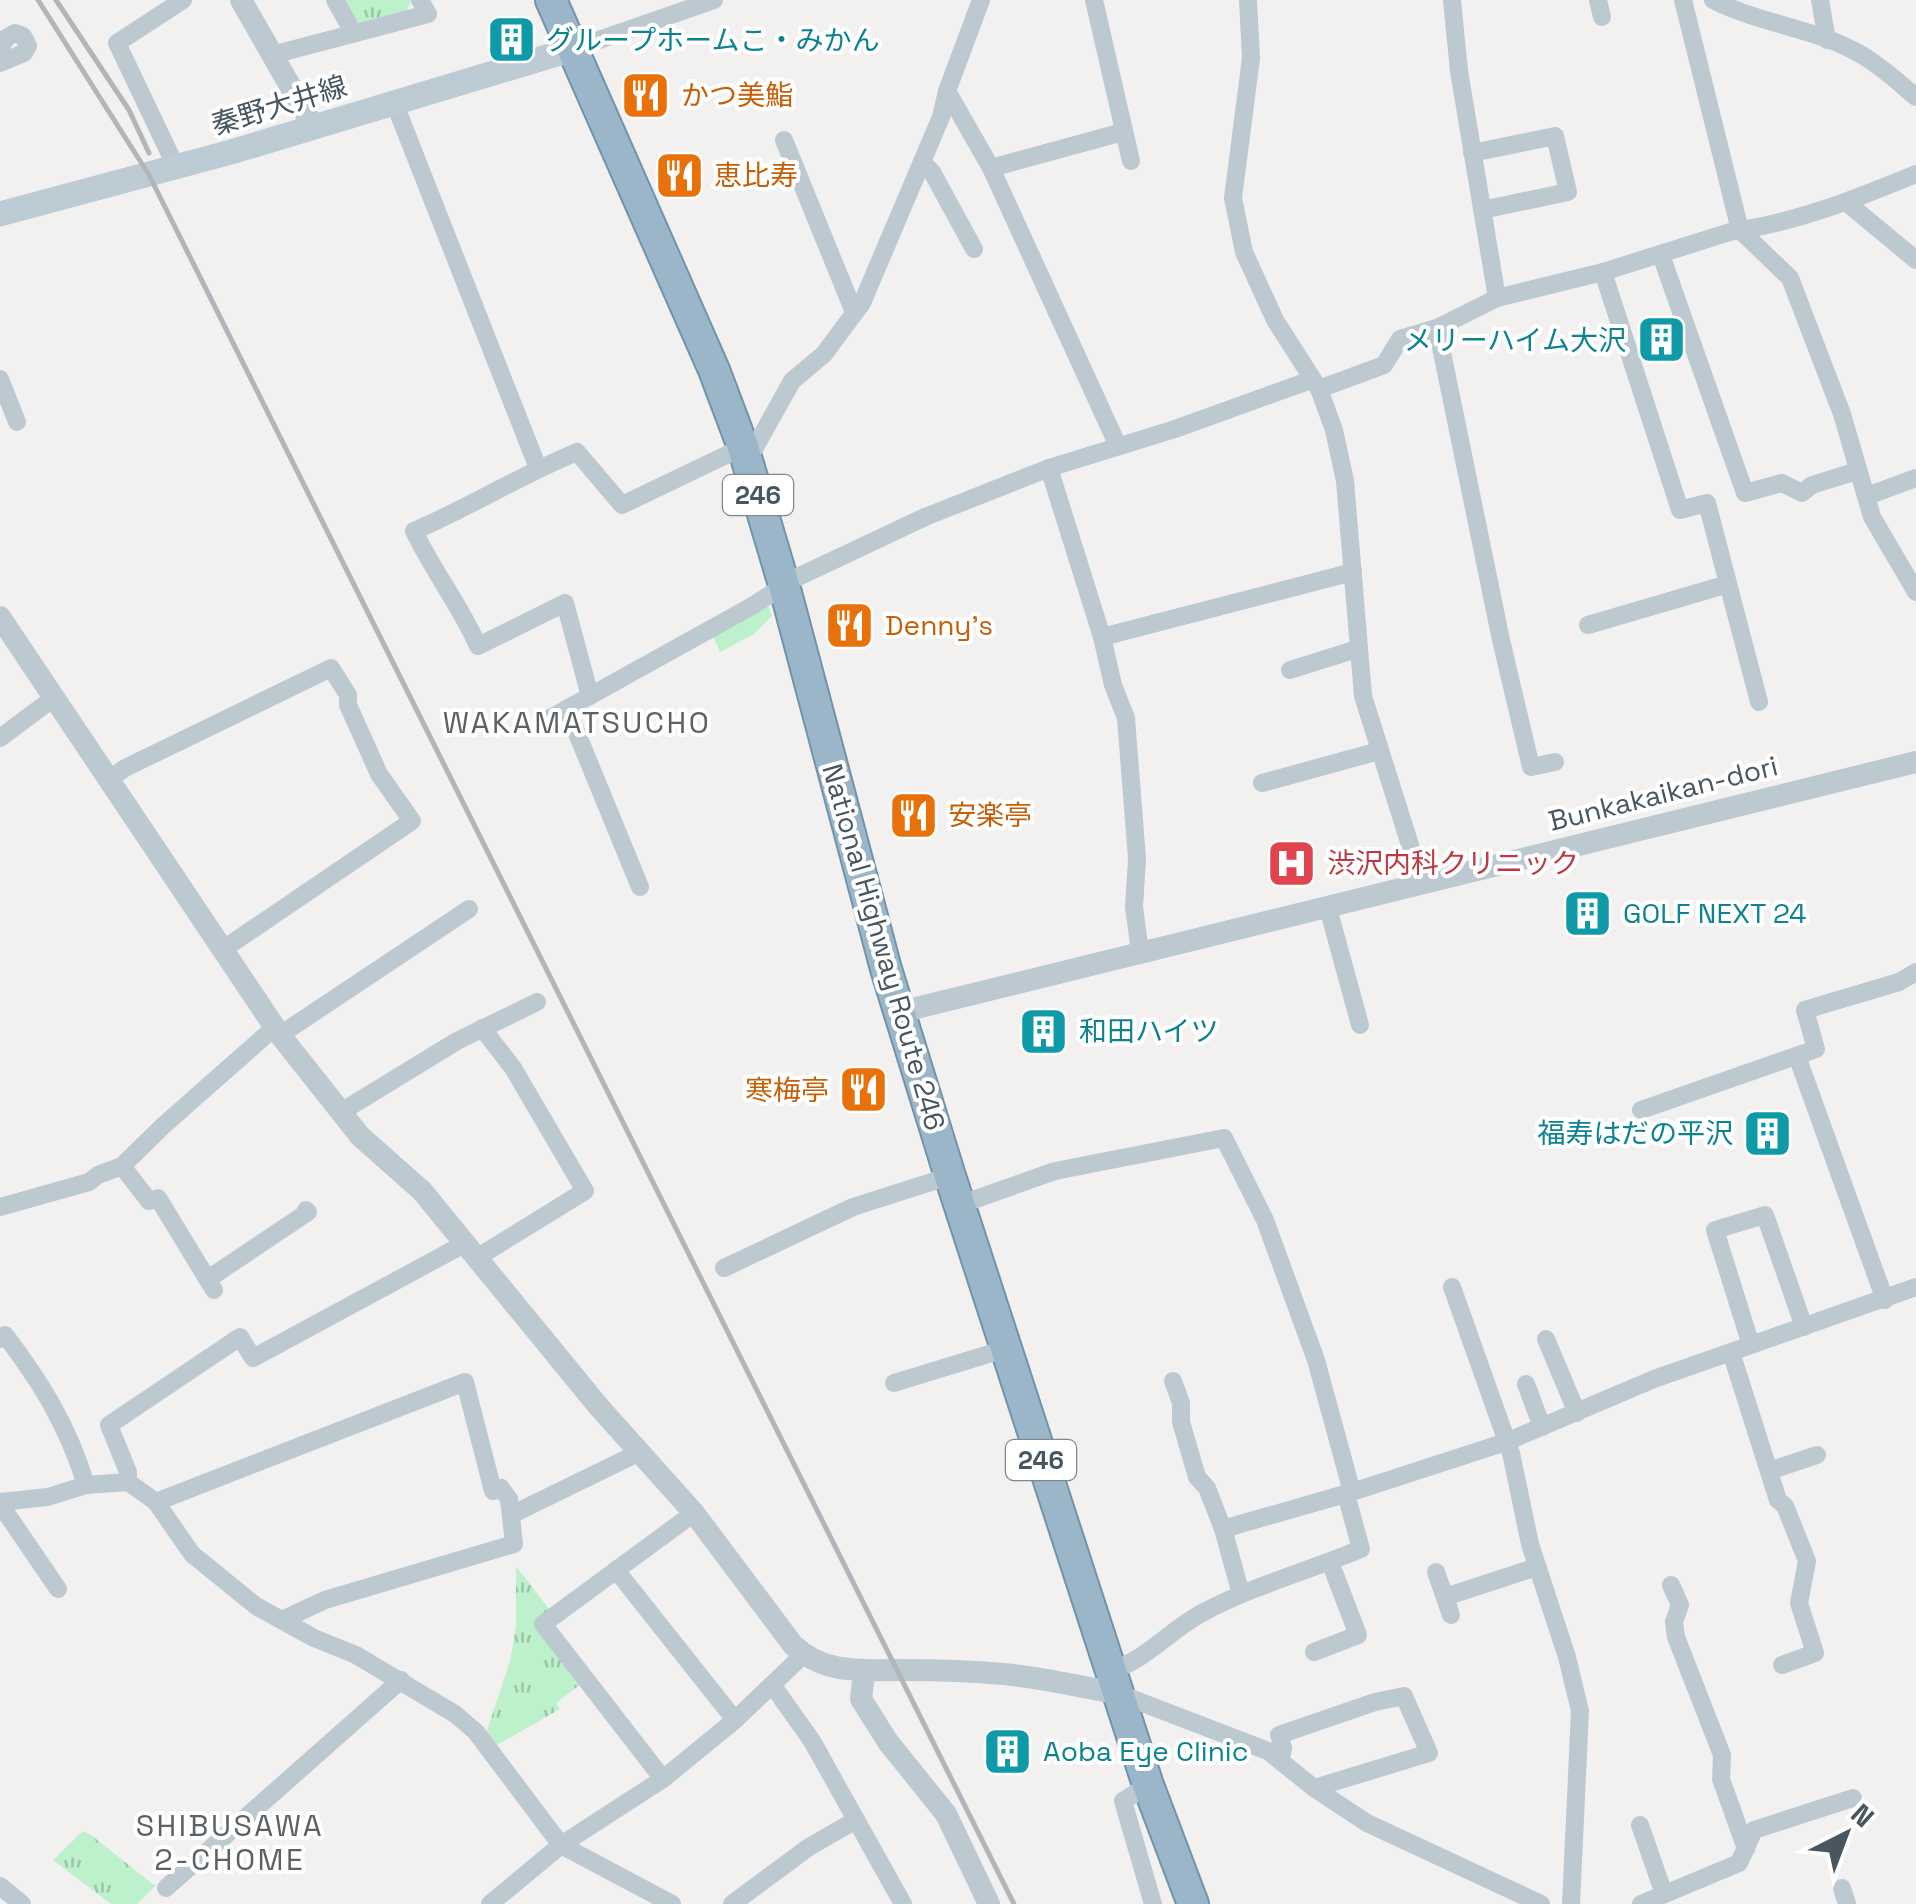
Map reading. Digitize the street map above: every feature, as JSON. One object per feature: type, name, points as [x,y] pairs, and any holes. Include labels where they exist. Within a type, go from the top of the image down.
[{"type":"highway","name":"National Highway Route 246","points":[[552,0],[714,370],[745,453],[900,1012],[954,1190],[1148,1786],[1193,1904]]},
{"type":"main road","name":"秦野大井線","points":[[0,214],[176,167],[574,49]]},
{"type":"street","points":[[176,167],[118,43],[182,0]]},
{"type":"street","points":[[241,0],[313,126]]},
{"type":"street","points":[[334,0],[353,32]]},
{"type":"street","points":[[272,56],[428,14],[420,0]]},
{"type":"street","points":[[574,49],[714,0]]},
{"type":"street","points":[[590,696],[565,603],[478,646],[462,610],[428,560],[414,530],[577,452],[622,505],[745,453],[792,381],[824,354],[862,303],[941,117],[946,91],[981,0]]},
{"type":"street","points":[[1094,0],[1131,161]]},
{"type":"street","points":[[1248,0],[1251,58],[1233,198],[1244,252],[1261,292],[1315,385],[1334,430],[1345,481],[1363,696],[1422,883]]},
{"type":"street","points":[[1452,0],[1496,298]]},
{"type":"street","points":[[1683,0],[1740,230],[1790,278],[1842,414],[1856,472],[1882,536],[1916,592]]},
{"type":"street","points":[[1714,0],[1860,54],[1916,96]]},
{"type":"street","points":[[1820,0],[1827,40]]},
{"type":"street","points":[[0,49],[14,33],[23,36],[28,46],[24,53],[0,63]]},
{"type":"street","points":[[946,91],[991,168],[1118,446]]},
{"type":"street","points":[[394,102],[538,468]]},
{"type":"street","points":[[991,168],[1123,132]]},
{"type":"street","points":[[1472,153],[1555,136],[1568,192],[1482,210]]},
{"type":"street","points":[[784,140],[854,312]]},
{"type":"street","points":[[922,162],[932,172],[956,228],[974,248]]},
{"type":"street","points":[[544,722],[784,585],[943,510],[1050,468],[1384,365],[1400,339],[1437,328],[1496,298],[1603,272],[1846,202],[1916,174]]},
{"type":"street","points":[[1846,202],[1916,260]]},
{"type":"street","points":[[1661,255],[1745,492],[1782,483],[1802,493],[1812,485],[1856,472]]},
{"type":"street","points":[[1603,272],[1680,510],[1707,502],[1759,702]]},
{"type":"street","points":[[1437,328],[1531,766],[1554,762]]},
{"type":"street","points":[[0,378],[18,422]]},
{"type":"street","points":[[1050,468],[1126,718],[1137,859],[1134,907],[1140,952]]},
{"type":"street","points":[[1866,496],[1916,478]]},
{"type":"street","points":[[1102,636],[1353,572]]},
{"type":"street","points":[[1588,625],[1728,584]]},
{"type":"street","points":[[0,617],[277,1031],[380,1155],[422,1190],[599,1408],[694,1513],[803,1655],[834,1668],[864,1672],[1004,1674],[1114,1682],[1268,1751],[1367,1823],[1541,1904]]},
{"type":"street","points":[[1290,670],[1357,649]]},
{"type":"street","points":[[110,779],[125,768],[331,668],[348,695],[348,705],[379,774],[412,821],[222,950]]},
{"type":"street","points":[[0,738],[55,697]]},
{"type":"street","points":[[567,709],[640,886]]},
{"type":"street","points":[[1262,783],[1379,751]]},
{"type":"street","name":"Bunkakaikan-dori","points":[[900,1012],[1916,762]]},
{"type":"street","points":[[1328,908],[1360,1025]]},
{"type":"street","points":[[0,1208],[89,1182],[98,1174],[122,1166],[164,1124],[277,1031],[470,909]]},
{"type":"street","points":[[1640,1110],[1816,1049],[1805,1010],[1899,982],[1916,972]]},
{"type":"street","points":[[341,1112],[482,1028],[538,1002]]},
{"type":"street","points":[[128,1482],[128,1472],[110,1425],[240,1337],[254,1358],[585,1191],[512,1068],[482,1028]]},
{"type":"street","points":[[1797,1056],[1885,1300]]},
{"type":"street","points":[[724,1268],[853,1206],[1224,1138],[1265,1220],[1310,1344],[1361,1548],[1241,1594],[1198,1615],[1125,1666],[1114,1682]]},
{"type":"street","points":[[122,1166],[150,1201],[158,1198],[211,1284],[306,1210]]},
{"type":"street","points":[[1751,1345],[1715,1230],[1765,1214],[1804,1327]]},
{"type":"street","points":[[1452,1287],[1506,1442],[1580,1711],[1571,1904]]},
{"type":"street","points":[[1223,1528],[1349,1493],[1506,1442],[1654,1379],[1916,1287]]},
{"type":"street","points":[[0,1339],[5,1335],[44,1386],[86,1485]]},
{"type":"street","points":[[1546,1339],[1577,1412]]},
{"type":"street","points":[[894,1383],[1005,1350]]},
{"type":"street","points":[[1732,1352],[1769,1471],[1807,1561],[1800,1603],[1818,1660],[1782,1665]]},
{"type":"street","points":[[1174,1380],[1197,1477],[1207,1488],[1223,1528],[1241,1594]]},
{"type":"street","points":[[156,1502],[465,1382],[493,1490],[506,1491],[514,1544],[325,1600],[282,1620]]},
{"type":"street","points":[[1526,1384],[1542,1427]]},
{"type":"street","points":[[511,1514],[640,1452]]},
{"type":"street","points":[[1769,1471],[1817,1455]]},
{"type":"street","points":[[58,1589],[0,1503],[48,1497],[86,1485],[128,1482],[156,1502],[192,1554],[228,1586],[282,1620],[401,1680],[455,1714],[476,1732],[562,1845],[672,1904]]},
{"type":"street","points":[[662,1779],[543,1624],[694,1513]]},
{"type":"street","points":[[1314,1652],[1361,1641],[1330,1562]]},
{"type":"street","points":[[1436,1572],[1448,1606],[1538,1566]]},
{"type":"street","points":[[616,1570],[735,1720]]},
{"type":"street","points":[[1680,1593],[1674,1631],[1704,1690],[1722,1755],[1720,1779],[1746,1849]]},
{"type":"street","points":[[490,1904],[562,1845],[662,1779],[735,1720],[803,1655]]},
{"type":"street","points":[[864,1672],[861,1700],[888,1742],[946,1814],[990,1904]]},
{"type":"street","points":[[166,1888],[401,1680]]},
{"type":"street","points":[[772,1686],[812,1740],[903,1904]]},
{"type":"street","points":[[1281,1760],[1279,1735],[1404,1696],[1429,1753],[1314,1788]]},
{"type":"street","points":[[1148,1786],[1123,1801],[1152,1904]]},
{"type":"street","points":[[1641,1904],[1740,1864],[1754,1830],[1854,1798]]},
{"type":"street","points":[[732,1904],[809,1848],[856,1820]]},
{"type":"street","points":[[1640,1825],[1664,1894]]},
{"type":"street","points":[[0,1886],[22,1904]]},
{"type":"green space","points":[[340,0],[411,0],[407,11],[359,23]]},
{"type":"green space","points":[[768,605],[772,616],[754,634],[720,652],[713,636]]},
{"type":"green space","points":[[516,1566],[550,1610],[535,1622],[581,1684],[556,1703],[560,1709],[497,1745],[487,1731],[510,1661],[516,1626]]},
{"type":"green space","points":[[83,1831],[155,1886],[137,1904],[111,1904],[53,1860]]},
{"type":"railway","points":[[38,0],[149,175],[1014,1904]]},
{"type":"railway","points":[[56,0],[129,110],[149,153]]},
{"type":"place","name":"グループホームこ・みかん","points":[[511,40]]},
{"type":"place","name":"かつ美鮨","points":[[646,95]]},
{"type":"place","name":"恵比寿","points":[[679,175]]},
{"type":"place","name":"メリーハイム大沢","points":[[1661,340]]},
{"type":"place","name":"Denny's","points":[[850,625]]},
{"type":"place","name":"安楽亭","points":[[913,815]]},
{"type":"place","name":"渋沢内科クリニック","points":[[1292,863]]},
{"type":"place","name":"GOLF NEXT 24","points":[[1588,913]]},
{"type":"place","name":"和田ハイツ","points":[[1044,1031]]},
{"type":"place","name":"寒梅亭","points":[[864,1090]]},
{"type":"place","name":"福寿はだの平沢","points":[[1768,1133]]},
{"type":"place","name":"Aoba Eye Clinic","points":[[1008,1751]]},
{"type":"district","name":"WAKAMATSUCHO","points":[[577,723]]},
{"type":"district","name":"SHIBUSAWA 2-CHOME","points":[[230,1843]]}]
